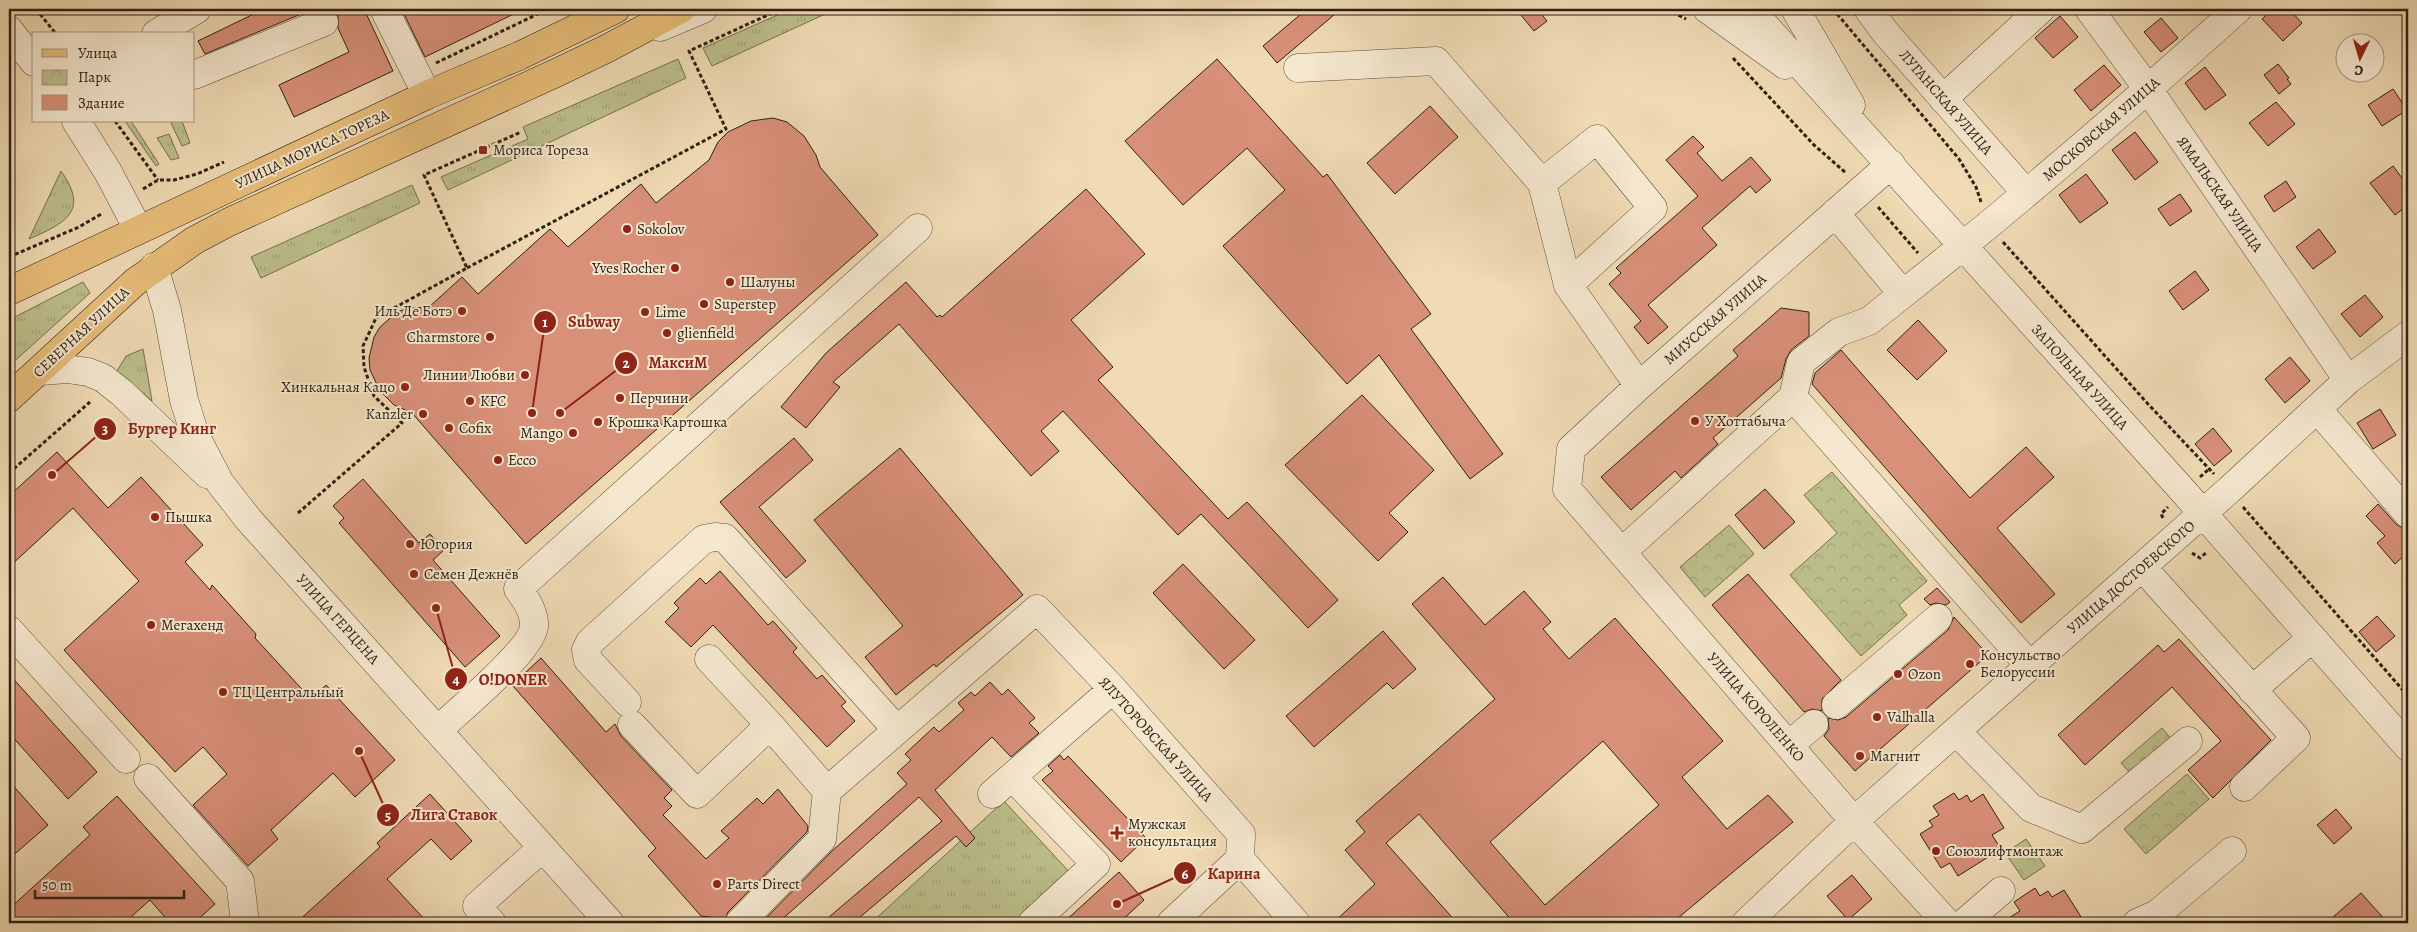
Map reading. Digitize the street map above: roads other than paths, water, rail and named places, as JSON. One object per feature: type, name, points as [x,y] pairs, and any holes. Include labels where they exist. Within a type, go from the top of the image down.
[{"type":"main road","name":"УЛИЦА МОРИСА ТОРЕЗА","points":[[9,291],[138,230],[421,84],[577,29],[616,9]]},
{"type":"main road","name":"УЛИЦА МОРИСА ТОРЕЗА","points":[[154,267],[195,240],[230,222],[608,48],[681,9]]},
{"type":"main road","points":[[138,230],[154,267]]},
{"type":"main road","name":"СЕВЕРНАЯ УЛИЦА","points":[[9,398],[135,282],[154,267]]},
{"type":"street","points":[[159,32],[198,9]]},
{"type":"street","points":[[384,9],[421,84]]},
{"type":"street","points":[[577,29],[602,9]]},
{"type":"street","points":[[608,48],[703,9]]},
{"type":"street","name":"ЗАПОЛЬНАЯ УЛИЦА","points":[[1750,9],[1871,141],[2203,513],[2408,747]]},
{"type":"street","points":[[1795,9],[1826,58],[1871,141]]},
{"type":"street","name":"ЛУГАНСКАЯ УЛИЦА","points":[[1868,9],[1884,32],[2026,194]]},
{"type":"street","points":[[1943,99],[2041,9]]},
{"type":"street","name":"ЯМАЛЬСКАЯ УЛИЦА","points":[[2089,9],[2148,89],[2348,380]]},
{"type":"street","name":"МОСКОВСКАЯ УЛИЦА","points":[[1793,397],[1801,362],[1839,332],[1869,322],[2026,194],[2238,9]]},
{"type":"street","points":[[1700,15],[1834,101]]},
{"type":"street","points":[[195,75],[324,22]]},
{"type":"street","points":[[9,30],[32,59]]},
{"type":"street","points":[[1298,68],[1436,60],[1542,183],[1568,285],[1638,386]]},
{"type":"street","points":[[77,122],[124,201],[138,230]]},
{"type":"street","points":[[1542,183],[1597,139],[1653,208],[1568,285]]},
{"type":"street","name":"МИУССКАЯ УЛИЦА","points":[[1567,489],[1571,449],[1638,386],[1891,164]]},
{"type":"street","points":[[1835,213],[1903,294]]},
{"type":"street","points":[[438,730],[512,660],[528,642],[534,627],[529,604],[518,589],[918,228]]},
{"type":"street","name":"УЛИЦА ГЕРЦЕНА","points":[[154,267],[167,310],[184,400],[195,435],[211,468],[231,498],[610,923]]},
{"type":"street","name":"УЛИЦА ДОСТОЕВСКОГО","points":[[1854,821],[2203,513],[2318,410],[2348,380],[2408,335]]},
{"type":"street","points":[[40,371],[67,369],[88,372],[103,378],[122,393],[231,498]]},
{"type":"street","points":[[1623,552],[1793,397],[2030,666]]},
{"type":"street","points":[[2318,410],[2408,514]]},
{"type":"street","name":"УЛИЦА КОРОЛЕНКО","points":[[1567,489],[1854,821],[1947,923]]},
{"type":"street","points":[[739,923],[822,838],[827,791],[897,730],[724,538],[716,536],[704,539],[590,642],[586,650],[588,660],[697,794],[770,725]]},
{"type":"street","points":[[2142,567],[2296,738],[2244,787]]},
{"type":"street","name":"ЯЛУТОРОВСКАЯ УЛИЦА","points":[[897,730],[1037,609],[1113,690],[1240,834],[1240,858]]},
{"type":"street","points":[[1836,705],[1938,618]]},
{"type":"street","points":[[9,630],[126,759]]},
{"type":"street","points":[[2252,690],[2312,638]]},
{"type":"street","points":[[709,659],[827,791]]},
{"type":"street","points":[[992,794],[1113,690]]},
{"type":"street","points":[[1789,745],[1814,724]]},
{"type":"street","points":[[1956,731],[2031,808],[2082,829],[2188,741]]},
{"type":"street","points":[[148,778],[240,882],[246,923]]},
{"type":"street","points":[[1020,784],[1096,864],[1032,923]]},
{"type":"street","points":[[1750,922],[1854,821]]},
{"type":"street","points":[[492,923],[477,906],[542,848]]},
{"type":"street","points":[[2137,923],[2157,914],[2232,851]]},
{"type":"street","points":[[1171,923],[1240,858],[1296,923]]},
{"type":"street","points":[[1964,923],[2001,891]]},
{"type":"place","name":"Мориса Тореза","points":[[483,150]]},
{"type":"place","name":"Sokolov","points":[[627,229]]},
{"type":"place","name":"Yves Rocher","points":[[675,268]]},
{"type":"place","name":"Шалуны","points":[[730,282]]},
{"type":"place","name":"Superstep","points":[[704,304]]},
{"type":"place","name":"Иль Де Ботэ","points":[[462,311]]},
{"type":"place","name":"Lime","points":[[645,312]]},
{"type":"place","name":"glienfield","points":[[667,333]]},
{"type":"place","name":"Charmstore","points":[[490,337]]},
{"type":"place","name":"Линии Любви","points":[[525,375]]},
{"type":"place","name":"Хинкальная Кацо","points":[[405,387]]},
{"type":"place","name":"Перчини","points":[[620,398]]},
{"type":"place","name":"KFC","points":[[470,401]]},
{"type":"place","name":"Subway","points":[[532,413]]},
{"type":"place","name":"МаксиМ","points":[[560,413]]},
{"type":"place","name":"Kanzler","points":[[423,414]]},
{"type":"place","name":"У Хоттабыча","points":[[1695,421]]},
{"type":"place","name":"Крошка Картошка","points":[[598,422]]},
{"type":"place","name":"Cofix","points":[[449,428]]},
{"type":"place","name":"Mango","points":[[573,433]]},
{"type":"place","name":"Ecco","points":[[498,460]]},
{"type":"place","name":"Бургер Кинг","points":[[52,475]]},
{"type":"place","name":"Пышка","points":[[155,517]]},
{"type":"place","name":"Югория","points":[[410,544]]},
{"type":"place","name":"Семен Дежнёв","points":[[414,574]]},
{"type":"place","name":"O!DONER","points":[[436,608]]},
{"type":"place","name":"Мегахенд","points":[[151,625]]},
{"type":"place","name":"Консульство Белоруссии","points":[[1970,664]]},
{"type":"place","name":"Ozon","points":[[1898,674]]},
{"type":"place","name":"ТЦ Центральный","points":[[223,692]]},
{"type":"place","name":"Valhalla","points":[[1877,717]]},
{"type":"place","name":"Лига Ставок","points":[[359,751]]},
{"type":"place","name":"Магнит","points":[[1860,756]]},
{"type":"place","name":"Мужская консультация","points":[[1117,833]]},
{"type":"place","name":"Союзлифтмонтаж","points":[[1936,851]]},
{"type":"place","name":"Parts Direct","points":[[717,884]]},
{"type":"place","name":"Карина","points":[[1117,904]]}]
